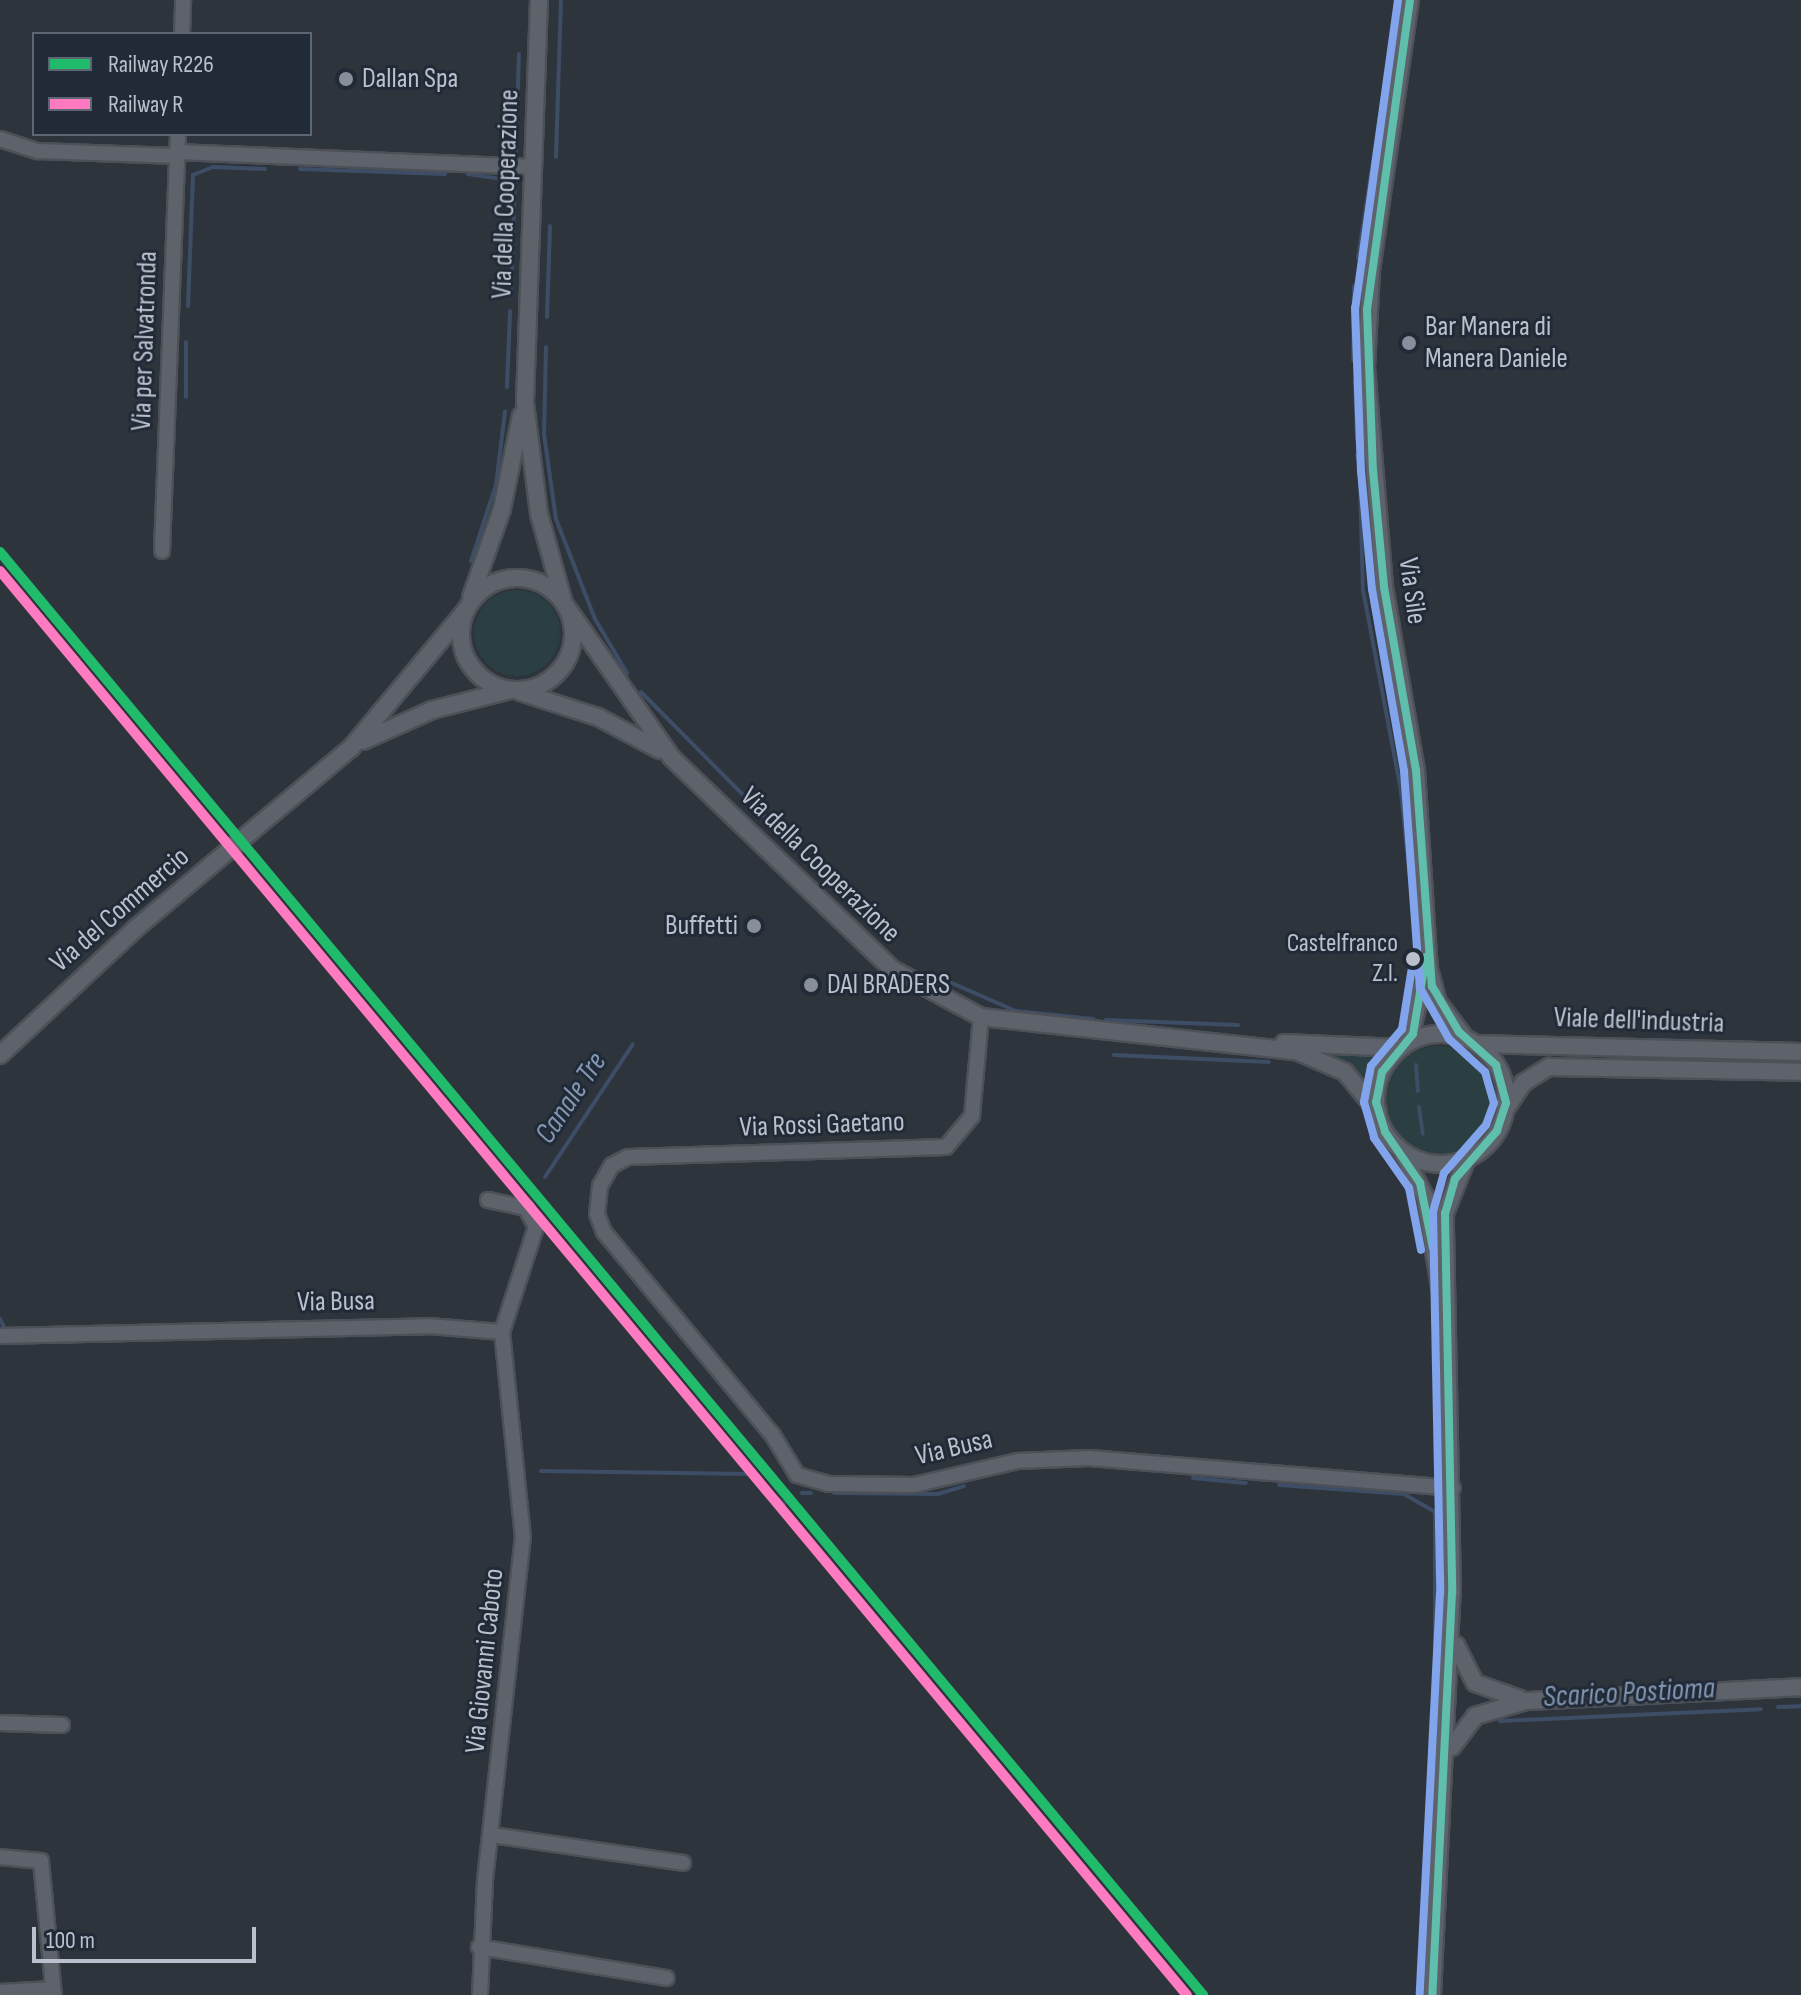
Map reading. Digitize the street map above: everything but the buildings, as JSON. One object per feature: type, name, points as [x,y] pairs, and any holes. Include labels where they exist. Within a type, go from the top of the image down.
[{"type":"street","points":[[182,32],[183,0]]},
{"type":"street","name":"Via della Cooperazione","points":[[467,608],[507,493],[524,390],[539,0]]},
{"type":"street","name":"Via Sile","points":[[1410,0],[1366,357],[1384,587],[1416,770],[1426,950],[1438,1002],[1470,1041]]},
{"type":"street","name":"Via per Salvatronda","points":[[162,551],[178,136]]},
{"type":"street","points":[[0,139],[38,151],[532,167]]},
{"type":"street","name":"Via della Cooperazione","points":[[524,390],[539,514],[566,604],[672,758],[860,944],[981,1017],[1270,1044],[1405,1045]]},
{"type":"street","points":[[519,577],[566,604],[574,640],[567,661],[543,685],[512,690],[479,676],[466,657],[467,608],[490,584],[519,577]]},
{"type":"street","name":"Via del Commercio","points":[[0,1055],[135,929],[351,748],[467,608]]},
{"type":"street","name":"Via della Cooperazione","points":[[512,690],[598,717],[672,758]]},
{"type":"street","name":"Via del Commercio","points":[[351,748],[432,710],[512,690]]},
{"type":"street","name":"Via Sile","points":[[1405,1045],[1426,950]]},
{"type":"street","name":"Via Rossi Gaetano","points":[[597,1214],[604,1177],[628,1157],[946,1147],[970,1122],[981,1017]]},
{"type":"street","points":[[1445,1814],[1453,1488],[1446,1202],[1467,1158],[1491,1140],[1504,1113],[1501,1074],[1470,1041],[1441,1034],[1405,1045],[1382,1072],[1378,1112],[1425,1197],[1447,1313]]},
{"type":"street","name":"Viale dell'industria","points":[[1470,1041],[1801,1052]]},
{"type":"street","name":"Via della Cooperazione","points":[[1270,1044],[1340,1068],[1378,1112]]},
{"type":"street","name":"Viale dell'industria","points":[[1504,1113],[1523,1083],[1549,1067],[1801,1072]]},
{"type":"street","points":[[1399,1148],[1426,1162],[1467,1158]]},
{"type":"street","points":[[488,1200],[526,1208],[536,1227],[502,1332]]},
{"type":"street","name":"Via Busa","points":[[597,1214],[797,1475],[809,1481],[914,1485],[1018,1461],[1089,1458],[1453,1488]]},
{"type":"street","name":"Via Busa","points":[[0,1336],[429,1326],[502,1332]]},
{"type":"street","name":"Via Giovanni Caboto","points":[[480,1995],[479,1947],[523,1538],[502,1332]]},
{"type":"street","points":[[1432,1995],[1452,1747],[1456,1645],[1452,1593]]},
{"type":"street","points":[[1456,1645],[1475,1683],[1526,1701]]},
{"type":"street","points":[[1452,1747],[1475,1716],[1526,1701],[1801,1687]]},
{"type":"street","points":[[0,1723],[62,1725]]},
{"type":"street","points":[[492,1835],[683,1863]]},
{"type":"street","points":[[0,1857],[41,1861],[54,1992],[0,1992]]},
{"type":"street","points":[[479,1947],[666,1978]]},
{"type":"green space","points":[[517,590],[541,597],[553,609],[560,633],[553,657],[541,669],[517,676],[493,669],[481,657],[474,633],[481,609],[493,597]]},
{"type":"green space","points":[[1290,1045],[1386,1051],[1368,1087],[1354,1072]]},
{"type":"green space","points":[[1440,1046],[1461,1050],[1478,1062],[1490,1079],[1494,1100],[1490,1121],[1478,1138],[1461,1150],[1440,1154],[1419,1150],[1402,1138],[1390,1121],[1386,1100],[1390,1079],[1402,1062],[1419,1050]]},
{"type":"waterway","points":[[556,157],[561,0]]},
{"type":"waterway","points":[[1358,258],[1398,0]]},
{"type":"waterway","points":[[516,153],[519,54]]},
{"type":"waterway","points":[[188,306],[193,175],[213,167],[265,169]]},
{"type":"waterway","points":[[300,169],[445,174]]},
{"type":"waterway","points":[[468,174],[515,181]]},
{"type":"waterway","points":[[511,295],[515,178]]},
{"type":"waterway","points":[[547,317],[550,226]]},
{"type":"waterway","points":[[1353,360],[1354,286]]},
{"type":"waterway","points":[[507,387],[510,311]]},
{"type":"waterway","points":[[186,342],[186,397]]},
{"type":"waterway","points":[[546,347],[544,434],[556,519],[595,619],[627,673]]},
{"type":"waterway","points":[[1355,380],[1357,439]]},
{"type":"waterway","points":[[471,561],[496,485],[505,412]]},
{"type":"waterway","points":[[1357,455],[1359,463]]},
{"type":"waterway","points":[[1360,484],[1363,590],[1401,792],[1412,899]]},
{"type":"waterway","points":[[641,692],[796,848]]},
{"type":"waterway","points":[[816,867],[884,933]]},
{"type":"waterway","points":[[938,977],[1016,1011],[1094,1019]]},
{"type":"waterway","points":[[1106,1020],[1238,1025]]},
{"type":"waterway","name":"Canale Tre","points":[[545,1177],[633,1044]]},
{"type":"waterway","points":[[1114,1055],[1269,1062]]},
{"type":"waterway","points":[[1416,1065],[1418,1091]]},
{"type":"waterway","points":[[1419,1107],[1423,1134]]},
{"type":"waterway","name":"Scarico Postioma","points":[[0,1319],[5,1329]]},
{"type":"waterway","points":[[1434,1323],[1437,1394]]},
{"type":"waterway","points":[[1439,1468],[1440,1431]]},
{"type":"waterway","name":"Scarico Postioma","points":[[541,1471],[749,1474],[784,1504]]},
{"type":"waterway","name":"Scarico Postioma","points":[[1193,1478],[1246,1483]]},
{"type":"waterway","name":"Scarico Postioma","points":[[1279,1485],[1404,1494],[1435,1512],[1435,1767]]},
{"type":"waterway","name":"Scarico Postioma","points":[[834,1493],[938,1494],[964,1486]]},
{"type":"waterway","name":"Scarico Postioma","points":[[802,1493],[811,1493]]},
{"type":"waterway","name":"Scarico Postioma","points":[[1778,1707],[1801,1706]]},
{"type":"waterway","name":"Scarico Postioma","points":[[1500,1721],[1761,1709]]},
{"type":"waterway","points":[[1424,1980],[1426,1963]]},
{"type":"rail line","name":"R226","points":[[0,552],[1203,1995]]},
{"type":"rail line","name":"R","points":[[0,571],[1187,1995]]},
{"type":"transit line","points":[[1398,0],[1355,308],[1361,471],[1372,589],[1404,771],[1420,988],[1449,1039],[1485,1072],[1494,1103],[1486,1125],[1444,1173],[1433,1212],[1440,1593],[1420,1994]]},
{"type":"transit line","points":[[1410,0],[1367,309],[1373,470],[1384,587],[1416,770],[1432,986],[1459,1032],[1496,1065],[1506,1103],[1497,1131],[1455,1179],[1445,1213],[1452,1593],[1432,1995]]},
{"type":"transit line","points":[[1414,955],[1402,1029],[1371,1066],[1364,1102],[1374,1138],[1409,1188],[1421,1250]]},
{"type":"transit line","points":[[1426,957],[1413,1034],[1382,1072],[1376,1102],[1385,1132],[1420,1183],[1433,1248]]},
{"type":"place","name":"Dallan Spa","points":[[346,79]]},
{"type":"place","name":"Bar Manera di Manera Daniele","points":[[1409,343]]},
{"type":"place","name":"Buffetti","points":[[754,926]]},
{"type":"place","name":"Castelfranco Z.I.","points":[[1413,959]]},
{"type":"place","name":"DAI BRADERS","points":[[811,985]]}]
